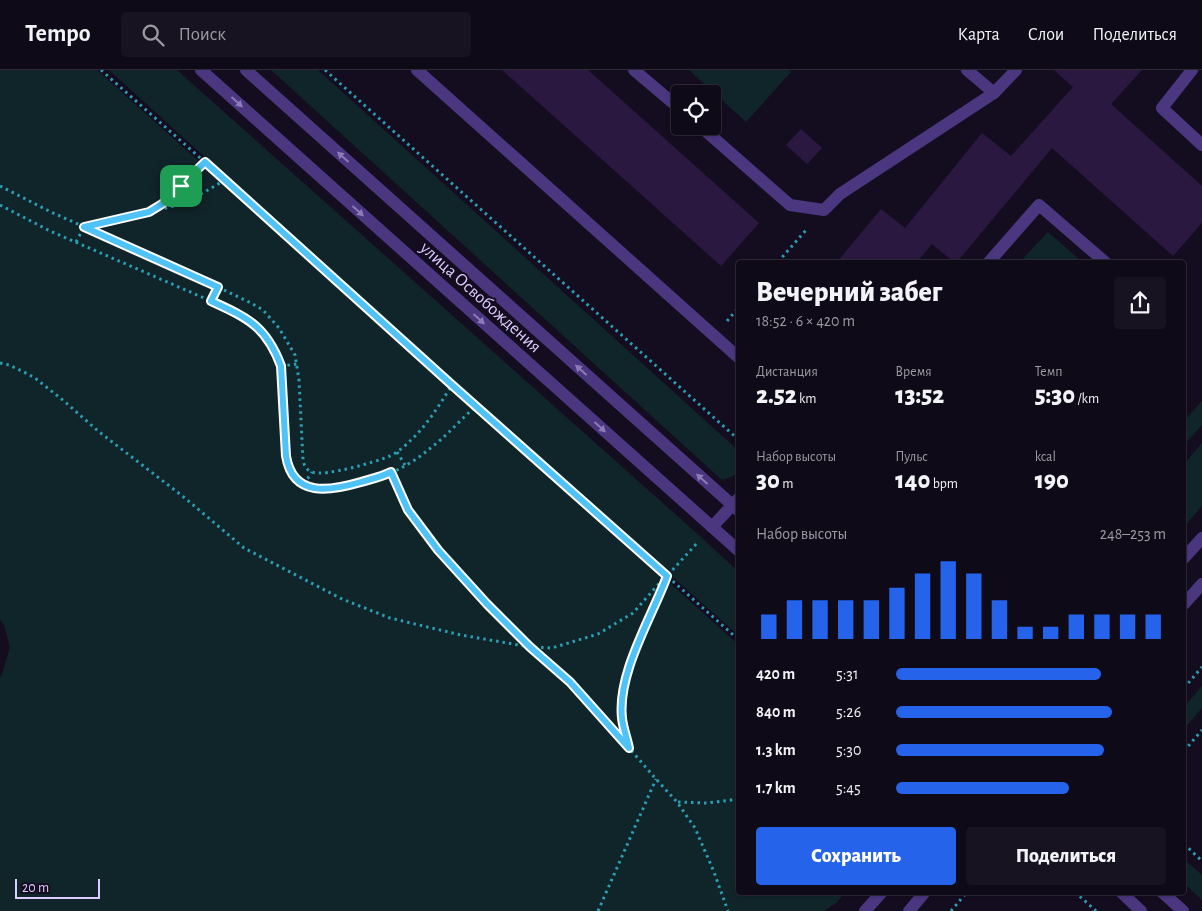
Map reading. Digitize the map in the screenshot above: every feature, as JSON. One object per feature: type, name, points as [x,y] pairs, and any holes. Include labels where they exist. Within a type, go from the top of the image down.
[{"type":"street","name":"улица Освобождения","points":[[201,70],[736,548]]},
{"type":"street","name":"улица Освобождения","points":[[246,70],[736,504]]},
{"type":"street","points":[[417,70],[736,355]]},
{"type":"street","points":[[634,70],[671,101]]},
{"type":"street","points":[[967,70],[994,93]]},
{"type":"street","points":[[710,135],[790,205],[824,210],[840,194],[994,93],[1016,70]]},
{"type":"street","points":[[1192,70],[1162,108],[1202,145]]},
{"type":"street","points":[[991,260],[1039,205],[1103,260]]},
{"type":"street","points":[[712,527],[736,506]]},
{"type":"street","points":[[1186,556],[1202,538]]},
{"type":"street","points":[[1186,602],[1202,584]]},
{"type":"street","points":[[865,911],[879,895]]},
{"type":"street","points":[[909,911],[922,895]]},
{"type":"street","points":[[1124,895],[1141,911]]},
{"type":"street","points":[[1165,895],[1183,911]]},
{"type":"path","points":[[101,70],[736,637]]},
{"type":"path","points":[[325,70],[736,437]]},
{"type":"path","points":[[149,212],[162,204],[205,162]]},
{"type":"path","points":[[76,242],[84,227],[184,204],[225,180]]},
{"type":"path","points":[[0,186],[51,212],[218,287],[263,310],[286,337],[295,355],[299,380],[303,460],[305,467],[312,472],[326,473],[366,465],[397,452],[424,427],[452,385]]},
{"type":"path","points":[[0,205],[50,231],[238,313],[253,323],[263,333],[281,366],[288,465],[291,472],[304,484],[316,489],[328,490],[352,485],[391,472],[428,451],[476,406]]},
{"type":"path","points":[[780,260],[824,210]]},
{"type":"path","points":[[211,301],[218,287]]},
{"type":"path","points":[[729,318],[736,310]]},
{"type":"path","points":[[0,363],[22,370],[35,378],[98,431],[185,498],[244,548],[342,599],[390,618],[461,635],[530,647],[552,648],[598,634],[633,613],[712,527]]},
{"type":"path","points":[[281,366],[297,364]]},
{"type":"path","points":[[397,452],[405,465]]},
{"type":"path","points":[[304,484],[312,472]]},
{"type":"path","points":[[391,472],[408,510],[438,550],[487,604],[530,647],[570,682],[677,802],[695,828],[728,911]]},
{"type":"path","points":[[629,748],[622,717],[623,687],[636,648],[667,576]]},
{"type":"path","points":[[1186,686],[1202,667]]},
{"type":"path","points":[[1186,749],[1202,730]]},
{"type":"path","points":[[598,911],[656,779]]},
{"type":"path","points":[[677,802],[707,803],[736,799]]},
{"type":"path","points":[[1186,846],[1202,862]]},
{"type":"path","points":[[951,911],[964,895]]},
{"type":"path","points":[[1078,895],[1096,911]]},
{"type":"green space","points":[[0,70],[97,70],[736,642],[736,895],[843,895],[836,903],[824,911],[0,911],[0,677],[10,647],[4,625],[0,620]]},
{"type":"green space","points":[[109,70],[177,70],[702,538],[736,569],[736,633],[423,355]]},
{"type":"green space","points":[[271,70],[318,70],[736,448],[736,475],[722,480]]},
{"type":"green space","points":[[689,70],[789,70],[791,72],[746,122],[721,99],[721,85],[705,85]]},
{"type":"green space","points":[[1048,232],[1080,260],[1022,260]]},
{"type":"green space","points":[[1202,401],[1202,425],[1186,443],[1186,419]]},
{"type":"green space","points":[[1202,443],[1202,506],[1186,525],[1186,462]]},
{"type":"green space","points":[[1202,686],[1202,708],[1186,727],[1186,705]]},
{"type":"green space","points":[[1186,861],[1202,875],[1202,900],[1186,885]]},
{"type":"building","points":[[502,70],[588,70],[759,223],[721,266]]},
{"type":"building","points":[[1054,70],[1142,70],[1111,104],[1202,186],[1202,223],[1173,256],[1052,148],[959,260],[952,260],[932,244],[919,260],[839,260],[881,209],[905,228],[982,133],[1011,156],[1073,87]]},
{"type":"building","points":[[801,129],[822,148],[807,164],[786,145]]},
{"type":"route","points":[[205,162],[667,576],[636,648],[623,687],[622,717],[629,748],[570,682],[530,647],[487,604],[438,550],[408,510],[391,472],[352,485],[328,490],[306,486],[298,480],[291,472],[286,456],[281,366],[263,333],[253,323],[238,313],[211,301],[218,287],[84,227],[149,212],[162,204],[181,186],[205,162]]}]
